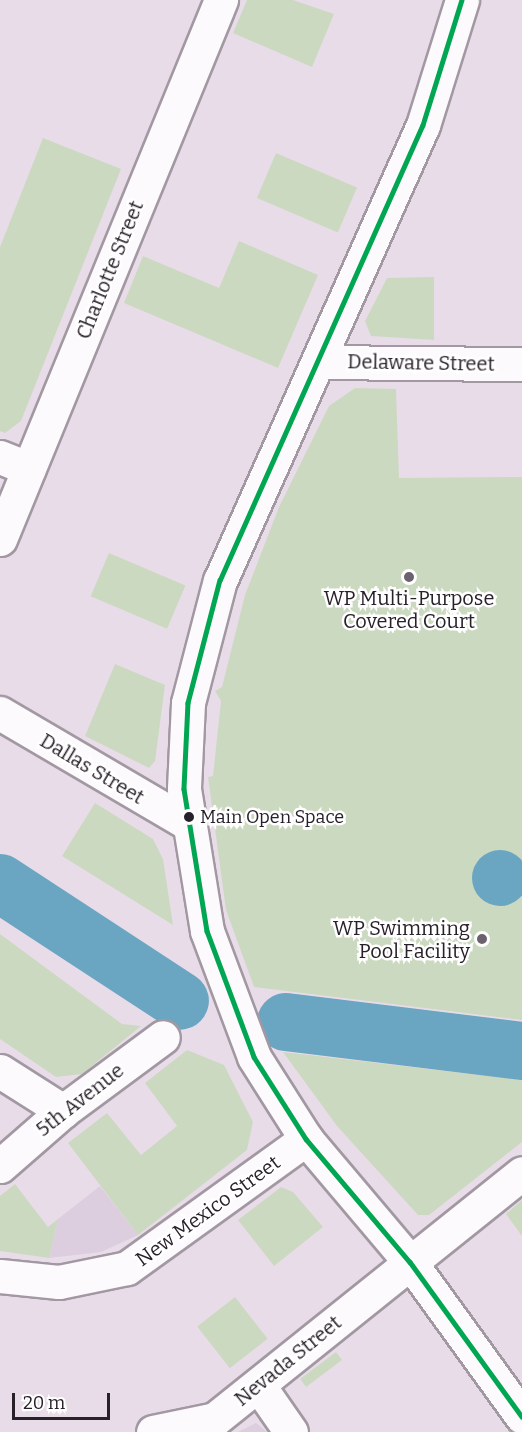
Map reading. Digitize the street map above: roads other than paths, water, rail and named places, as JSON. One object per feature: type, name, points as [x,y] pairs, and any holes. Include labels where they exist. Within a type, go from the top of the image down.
[{"type":"street","name":"Charlotte Street","points":[[0,539],[14,463],[221,0]]},
{"type":"street","points":[[462,0],[432,104],[320,362],[238,535],[209,616],[185,730],[186,822],[222,983],[254,1057],[306,1139],[410,1262],[522,1417]]},
{"type":"street","name":"Delaware Street","points":[[320,362],[522,364]]},
{"type":"street","name":"Dallas Street","points":[[0,713],[186,822]]},
{"type":"street","name":"5th Avenue","points":[[0,1166],[63,1110],[163,1037]]},
{"type":"street","points":[[0,1071],[63,1110]]},
{"type":"street","name":"New Mexico Street","points":[[0,1276],[59,1282],[127,1269],[306,1139]]},
{"type":"street","name":"Nevada Street","points":[[153,1432],[215,1419],[522,1173]]},
{"type":"street","points":[[259,1386],[291,1432]]},
{"type":"water","points":[[500,850],[511,852],[520,858],[526,867],[528,878],[526,889],[520,898],[511,904],[500,906],[489,904],[480,898],[474,889],[472,878],[474,867],[480,858],[489,852]]},
{"type":"waterway","points":[[0,883],[180,1001]]},
{"type":"waterway","points":[[286,1022],[522,1051]]},
{"type":"place","name":"WP Multi-Purpose Covered Court","points":[[409,577]]},
{"type":"place","name":"Main Open Space","points":[[189,817]]},
{"type":"place","name":"WP Swimming Pool Facility","points":[[482,939]]}]
